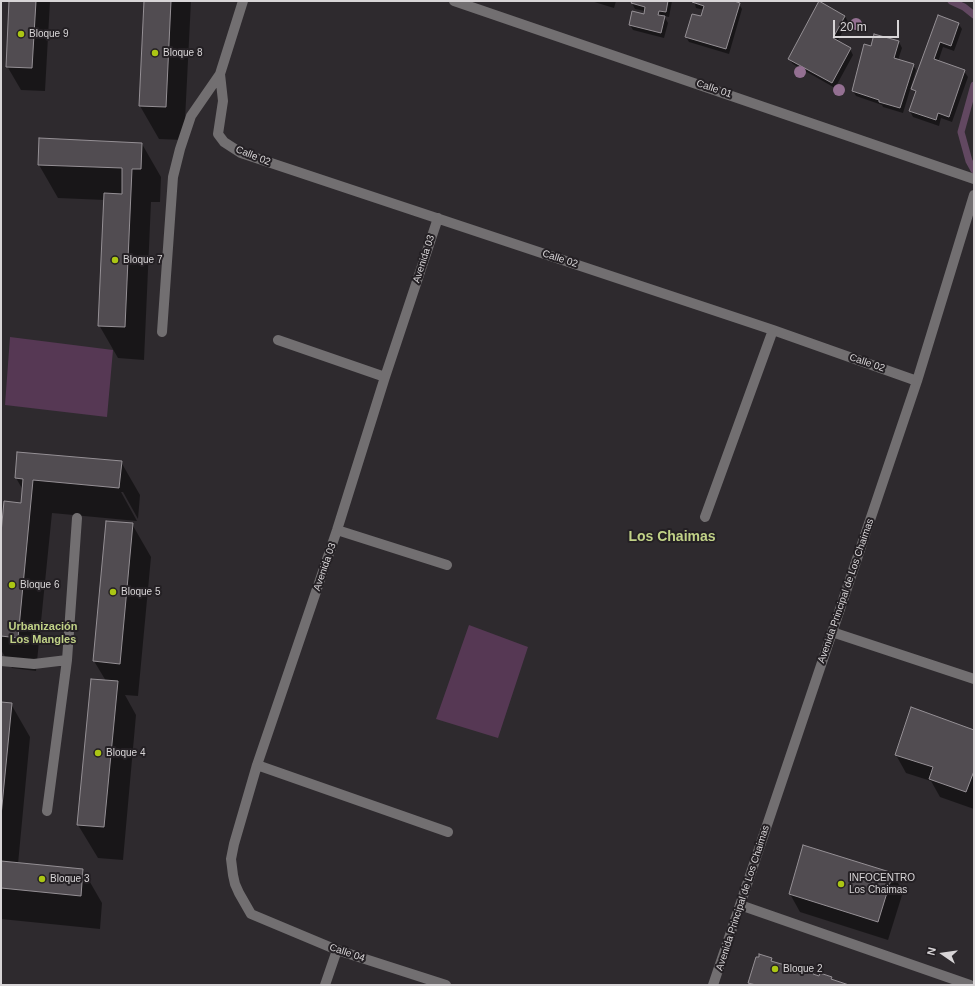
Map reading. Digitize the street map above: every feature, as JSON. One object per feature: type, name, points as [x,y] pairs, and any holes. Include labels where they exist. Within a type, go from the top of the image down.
[{"type":"street","points":[[162,332],[173,177],[180,149],[191,116],[220,74],[243,1]]},
{"type":"street","name":"Calle 01","points":[[454,1],[974,178]]},
{"type":"street","name":"Calle 02","points":[[220,74],[223,101],[218,134],[224,142],[241,153],[772,330],[917,381]]},
{"type":"street","name":"Avenida Principal de Los Chaimas","points":[[714,985],[917,381],[974,195]]},
{"type":"street","name":"Avenida 03","points":[[251,914],[238,893],[235,884],[231,859],[234,844],[257,765],[337,530],[385,377],[438,218]]},
{"type":"street","points":[[705,517],[772,330]]},
{"type":"street","points":[[278,340],[385,377]]},
{"type":"street","points":[[47,811],[67,660],[78,518]]},
{"type":"street","points":[[337,530],[447,565]]},
{"type":"street","points":[[832,632],[974,678]]},
{"type":"street","points":[[1,661],[34,664],[67,660]]},
{"type":"street","points":[[257,765],[448,832]]},
{"type":"street","points":[[740,904],[970,985]]},
{"type":"street","name":"Calle 04","points":[[251,914],[337,950],[446,985]]},
{"type":"street","points":[[325,985],[337,950]]},
{"type":"shaded area","points":[[10,337],[113,350],[107,417],[5,405]]},
{"type":"shaded area","points":[[469,625],[528,647],[498,738],[436,719]]},
{"type":"building","name":"Bloque 9","points":[[9,1],[36,1],[32,68],[6,67]]},
{"type":"building","name":"Bloque 8","points":[[144,1],[171,1],[166,107],[139,106]]},
{"type":"building","points":[[632,1],[668,1],[666,12],[659,11],[658,15],[665,16],[661,33],[629,25],[632,11],[644,14],[645,7],[631,3]]},
{"type":"building","points":[[692,1],[734,1],[740,3],[726,49],[685,37],[692,14],[701,16],[704,6]]},
{"type":"building","points":[[819,1],[845,16],[833,38],[851,48],[832,83],[788,59]]},
{"type":"building","points":[[938,15],[959,23],[951,46],[940,42],[934,59],[965,70],[949,117],[938,113],[936,120],[909,111],[916,91],[911,89]]},
{"type":"building","points":[[874,34],[899,41],[894,58],[914,64],[900,108],[879,102],[879,100],[852,91],[864,44],[871,46]]},
{"type":"building","name":"Bloque 7","points":[[39,138],[142,143],[141,169],[132,169],[125,327],[98,326],[104,193],[122,194],[122,168],[38,165]]},
{"type":"building","name":"Bloque 6","points":[[17,452],[122,461],[119,488],[33,480],[18,638],[1,636],[1,533],[4,501],[21,503],[23,479],[15,478]]},
{"type":"building","name":"Bloque 5","points":[[106,521],[133,523],[120,664],[93,661]]},
{"type":"building","name":"Bloque 4","points":[[91,679],[118,681],[104,827],[77,825]]},
{"type":"building","points":[[1,702],[12,703],[1,816]]},
{"type":"building","points":[[911,707],[974,730],[974,771],[966,792],[929,779],[933,767],[895,755]]},
{"type":"building","name":"INFOCENTRO Los Chaimas","points":[[803,845],[893,873],[878,922],[789,894]]},
{"type":"building","name":"Bloque 3","points":[[1,861],[83,869],[81,896],[1,888]]},
{"type":"building","name":"Bloque 2","points":[[759,954],[772,958],[771,961],[802,970],[802,968],[814,971],[813,974],[819,976],[820,973],[832,977],[831,979],[849,985],[756,985],[748,983],[756,957],[759,957]]},
{"type":"waterway","points":[[951,1],[964,7],[974,15]]},
{"type":"waterway","points":[[974,85],[961,132],[969,161],[974,170]]},
{"type":"place","name":"Bloque 9","points":[[21,34]]},
{"type":"place","name":"Bloque 8","points":[[155,53]]},
{"type":"place","name":"Bloque 7","points":[[115,260]]},
{"type":"place","name":"Bloque 6","points":[[12,585]]},
{"type":"place","name":"Bloque 5","points":[[113,592]]},
{"type":"place","name":"Bloque 4","points":[[98,753]]},
{"type":"place","name":"Bloque 3","points":[[42,879]]},
{"type":"place","name":"INFOCENTRO Los Chaimas","points":[[841,884]]},
{"type":"place","name":"Bloque 2","points":[[775,969]]},
{"type":"district","name":"Los Chaimas","points":[[672,537]]},
{"type":"district","name":"Urbanización Los Mangles","points":[[43,633]]}]
